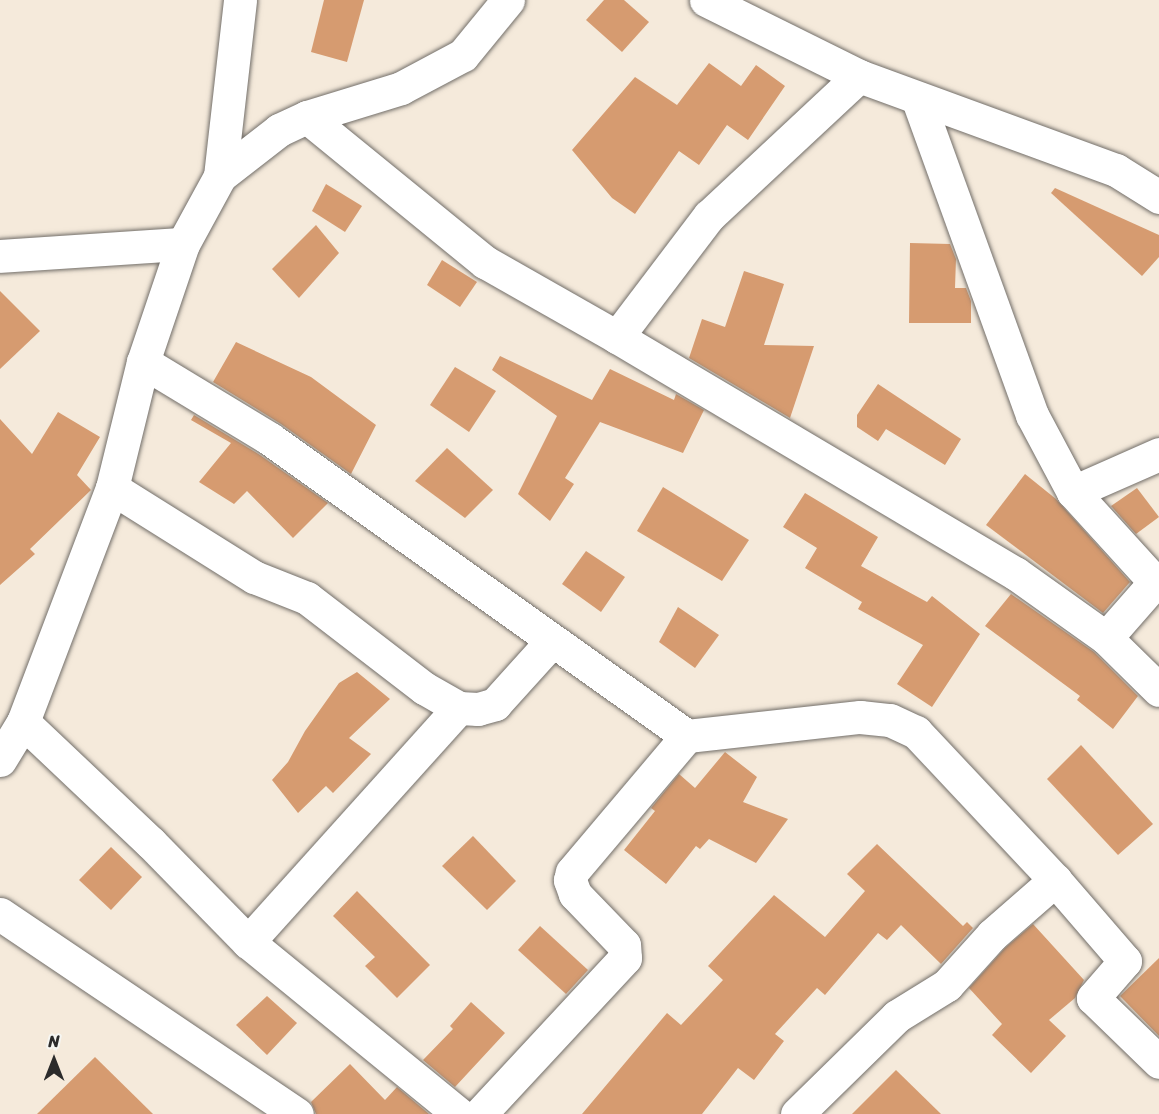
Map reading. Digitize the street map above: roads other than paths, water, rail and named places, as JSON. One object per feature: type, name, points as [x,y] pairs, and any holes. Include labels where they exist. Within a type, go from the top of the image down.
[{"type":"street","points":[[0,760],[23,722],[112,488],[143,362],[183,244],[220,176],[240,0]]},
{"type":"street","points":[[220,176],[279,130],[307,117],[401,88],[463,55],[508,0]]},
{"type":"street","points":[[706,0],[859,76],[918,100],[1116,170],[1159,197]]},
{"type":"street","points":[[617,336],[709,216],[859,76]]},
{"type":"street","points":[[918,100],[1032,415],[1073,492],[1155,582],[1106,638]]},
{"type":"street","points":[[307,117],[469,251],[617,336],[1015,573],[1106,638],[1159,690]]},
{"type":"street","points":[[4,259],[183,244]]},
{"type":"street","points":[[143,362],[270,439],[687,736],[860,717],[890,720],[916,732],[1055,880],[1125,961],[1094,998],[1159,1062]]},
{"type":"street","points":[[1073,492],[1159,454]]},
{"type":"street","points":[[112,488],[254,577],[307,598],[424,688],[459,708],[478,709],[495,704],[552,641]]},
{"type":"street","points":[[248,942],[459,708]]},
{"type":"street","points":[[23,722],[151,843],[248,942],[459,1114]]},
{"type":"street","points":[[480,1114],[625,958],[624,945],[575,894],[570,880],[572,872],[687,736]]},
{"type":"street","points":[[797,1114],[897,1016],[947,984],[992,935],[1055,880]]},
{"type":"street","points":[[0,914],[297,1114]]}]
